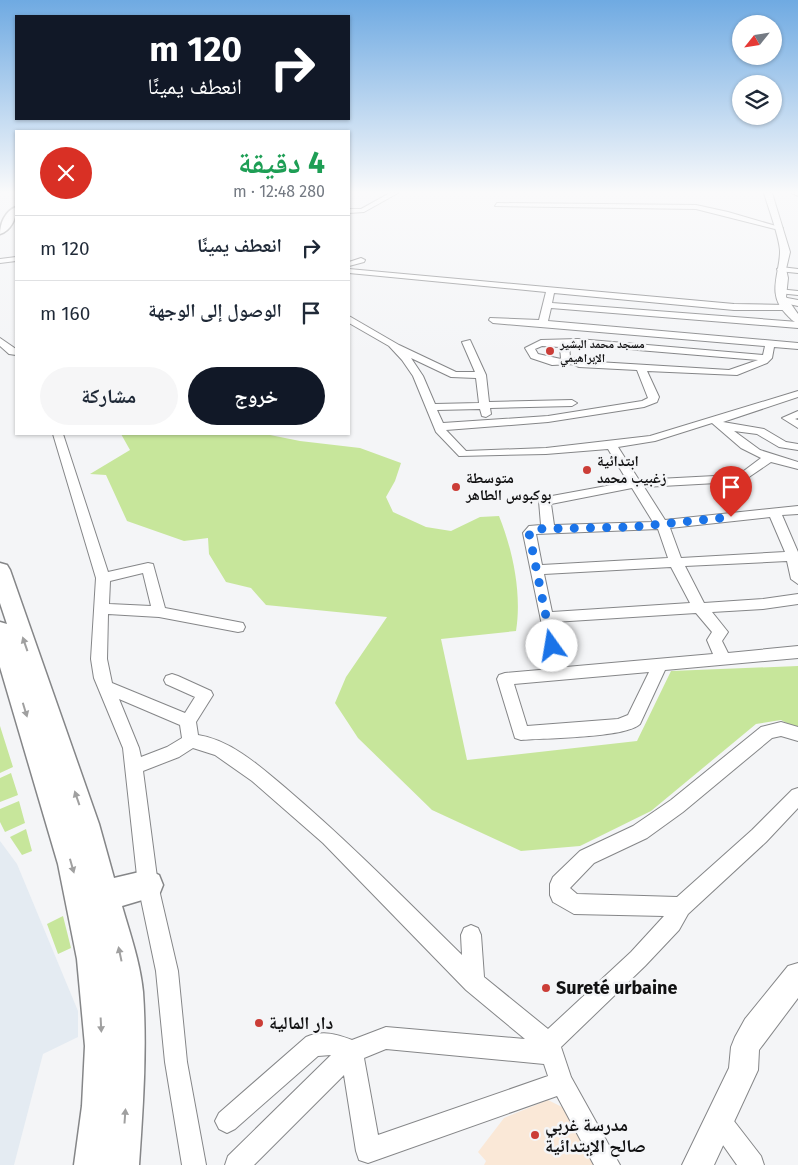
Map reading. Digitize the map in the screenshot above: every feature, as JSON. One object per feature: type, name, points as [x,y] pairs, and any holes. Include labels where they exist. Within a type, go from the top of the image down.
[{"type":"highway","points":[[0,570],[85,824],[106,895],[122,962],[126,991],[127,1078],[120,1165]]},
{"type":"highway","points":[[0,630],[75,877],[93,954],[102,1039],[99,1110],[93,1165]]},
{"type":"highway","points":[[106,895],[148,885]]},
{"type":"main road","points":[[784,247],[783,299],[798,320]]},
{"type":"main road","points":[[698,1165],[743,1070],[745,1047],[754,1029],[798,976]]},
{"type":"street","points":[[0,261],[15,259]]},
{"type":"street","points":[[350,264],[361,260]]},
{"type":"street","points":[[350,271],[442,280],[448,288],[458,291],[549,298],[583,308],[798,325]]},
{"type":"street","points":[[782,272],[798,271]]},
{"type":"street","points":[[549,298],[586,293],[734,307],[783,299],[798,293]]},
{"type":"street","points":[[578,342],[586,293]]},
{"type":"street","points":[[618,329],[616,310],[619,296]]},
{"type":"street","points":[[543,323],[549,298]]},
{"type":"street","points":[[783,299],[798,303]]},
{"type":"street","points":[[653,313],[654,332]]},
{"type":"street","points":[[350,319],[397,347],[454,375],[481,375]]},
{"type":"street","points":[[493,320],[654,332],[798,346]]},
{"type":"street","points":[[0,340],[12,352],[15,352]]},
{"type":"street","points":[[467,342],[481,375],[488,422]]},
{"type":"street","points":[[766,358],[578,342],[564,344],[541,343],[530,348],[534,356],[566,361],[641,368],[733,373],[759,364],[766,358],[770,343]]},
{"type":"street","points":[[564,344],[566,361]]},
{"type":"street","points":[[397,347],[418,376],[439,427],[446,438],[463,454],[546,451],[611,445],[662,436],[718,422],[722,419],[798,394]]},
{"type":"street","points":[[439,427],[548,419],[644,404],[653,400],[654,397],[641,368]]},
{"type":"street","points":[[431,408],[572,403]]},
{"type":"street","points":[[798,414],[787,418],[798,425]]},
{"type":"street","points":[[718,422],[760,431],[783,445],[798,447]]},
{"type":"street","points":[[718,422],[726,432],[751,449],[769,458],[796,466]]},
{"type":"street","points":[[58,435],[103,578],[99,660],[106,687],[131,748],[148,885],[167,971],[176,1062],[194,1165]]},
{"type":"street","points":[[611,445],[662,525],[676,563],[700,608],[721,632],[714,640],[723,658]]},
{"type":"street","points":[[548,529],[545,501],[637,484],[734,478],[745,475],[769,458]]},
{"type":"street","points":[[560,672],[546,617],[529,533],[534,529],[662,525],[798,510]]},
{"type":"street","points":[[775,513],[793,556],[798,579]]},
{"type":"street","points":[[537,570],[793,556]]},
{"type":"street","points":[[103,578],[148,567],[159,612]]},
{"type":"street","points":[[546,617],[763,604],[798,599]]},
{"type":"street","points":[[102,609],[159,612],[238,627]]},
{"type":"street","points":[[660,664],[634,720],[629,724],[618,726],[521,733],[505,679],[560,672],[798,652]]},
{"type":"street","points":[[172,680],[205,695],[188,721],[191,741]]},
{"type":"street","points":[[106,687],[188,721]]},
{"type":"street","points":[[681,907],[574,904],[560,895],[559,889],[560,884],[587,858],[640,832],[677,806],[767,732],[781,729],[798,734]]},
{"type":"street","points":[[134,767],[174,752],[191,741],[205,743],[240,762],[330,837],[474,982],[550,1048],[562,1083],[608,1165]]},
{"type":"street","points":[[237,1165],[352,1051],[386,1038],[550,1048],[672,923],[681,907],[759,836],[798,796]]},
{"type":"street","points":[[471,935],[474,982]]},
{"type":"street","points":[[227,1121],[314,1045],[334,1044],[352,1051]]},
{"type":"street","points":[[352,1051],[368,1151],[562,1083]]},
{"type":"street","points":[[719,1120],[752,1165]]},
{"type":"shaded area","points":[[0,841],[17,864],[78,1011],[78,1037],[43,1054],[14,1165],[0,1165]]},
{"type":"shaded area","name":"مدرسة غربي صالح الإبتدائية","points":[[548,1100],[566,1109],[595,1165],[484,1165],[486,1161],[478,1152],[504,1118]]},
{"type":"green space","points":[[122,435],[270,435],[300,441],[360,448],[401,463],[395,481],[386,497],[393,512],[426,527],[451,531],[480,517],[499,516],[515,573],[518,602],[516,631],[441,639],[467,760],[637,741],[671,671],[798,666],[798,729],[781,720],[756,724],[651,811],[580,846],[521,851],[432,810],[358,738],[335,703],[346,677],[387,617],[266,605],[251,588],[226,582],[209,554],[208,538],[184,541],[127,521],[106,475],[90,474],[130,450]]},
{"type":"green space","points":[[0,726],[13,767],[0,773]]},
{"type":"green space","points":[[11,773],[18,795],[0,802],[0,778]]},
{"type":"green space","points":[[19,801],[25,823],[5,832],[0,822],[0,809]]},
{"type":"green space","points":[[26,829],[32,851],[22,855],[10,837]]},
{"type":"green space","points":[[63,916],[71,948],[58,954],[47,924]]},
{"type":"place","name":"مسجد محمد البشير الإبراهيمي","points":[[550,351]]},
{"type":"place","name":"ابتدائية زغبيب محمد","points":[[587,470]]},
{"type":"place","name":"متوسطة بوكبوس الطاهر","points":[[456,487]]},
{"type":"place","name":"Sureté urbaine","points":[[546,988]]},
{"type":"place","name":"دار المالية","points":[[259,1023]]},
{"type":"place","name":"مدرسة غربي صالح الإبتدائية","points":[[535,1135]]},
{"type":"route","points":[[552,646],[529,533],[534,529],[632,527],[731,517]]}]
